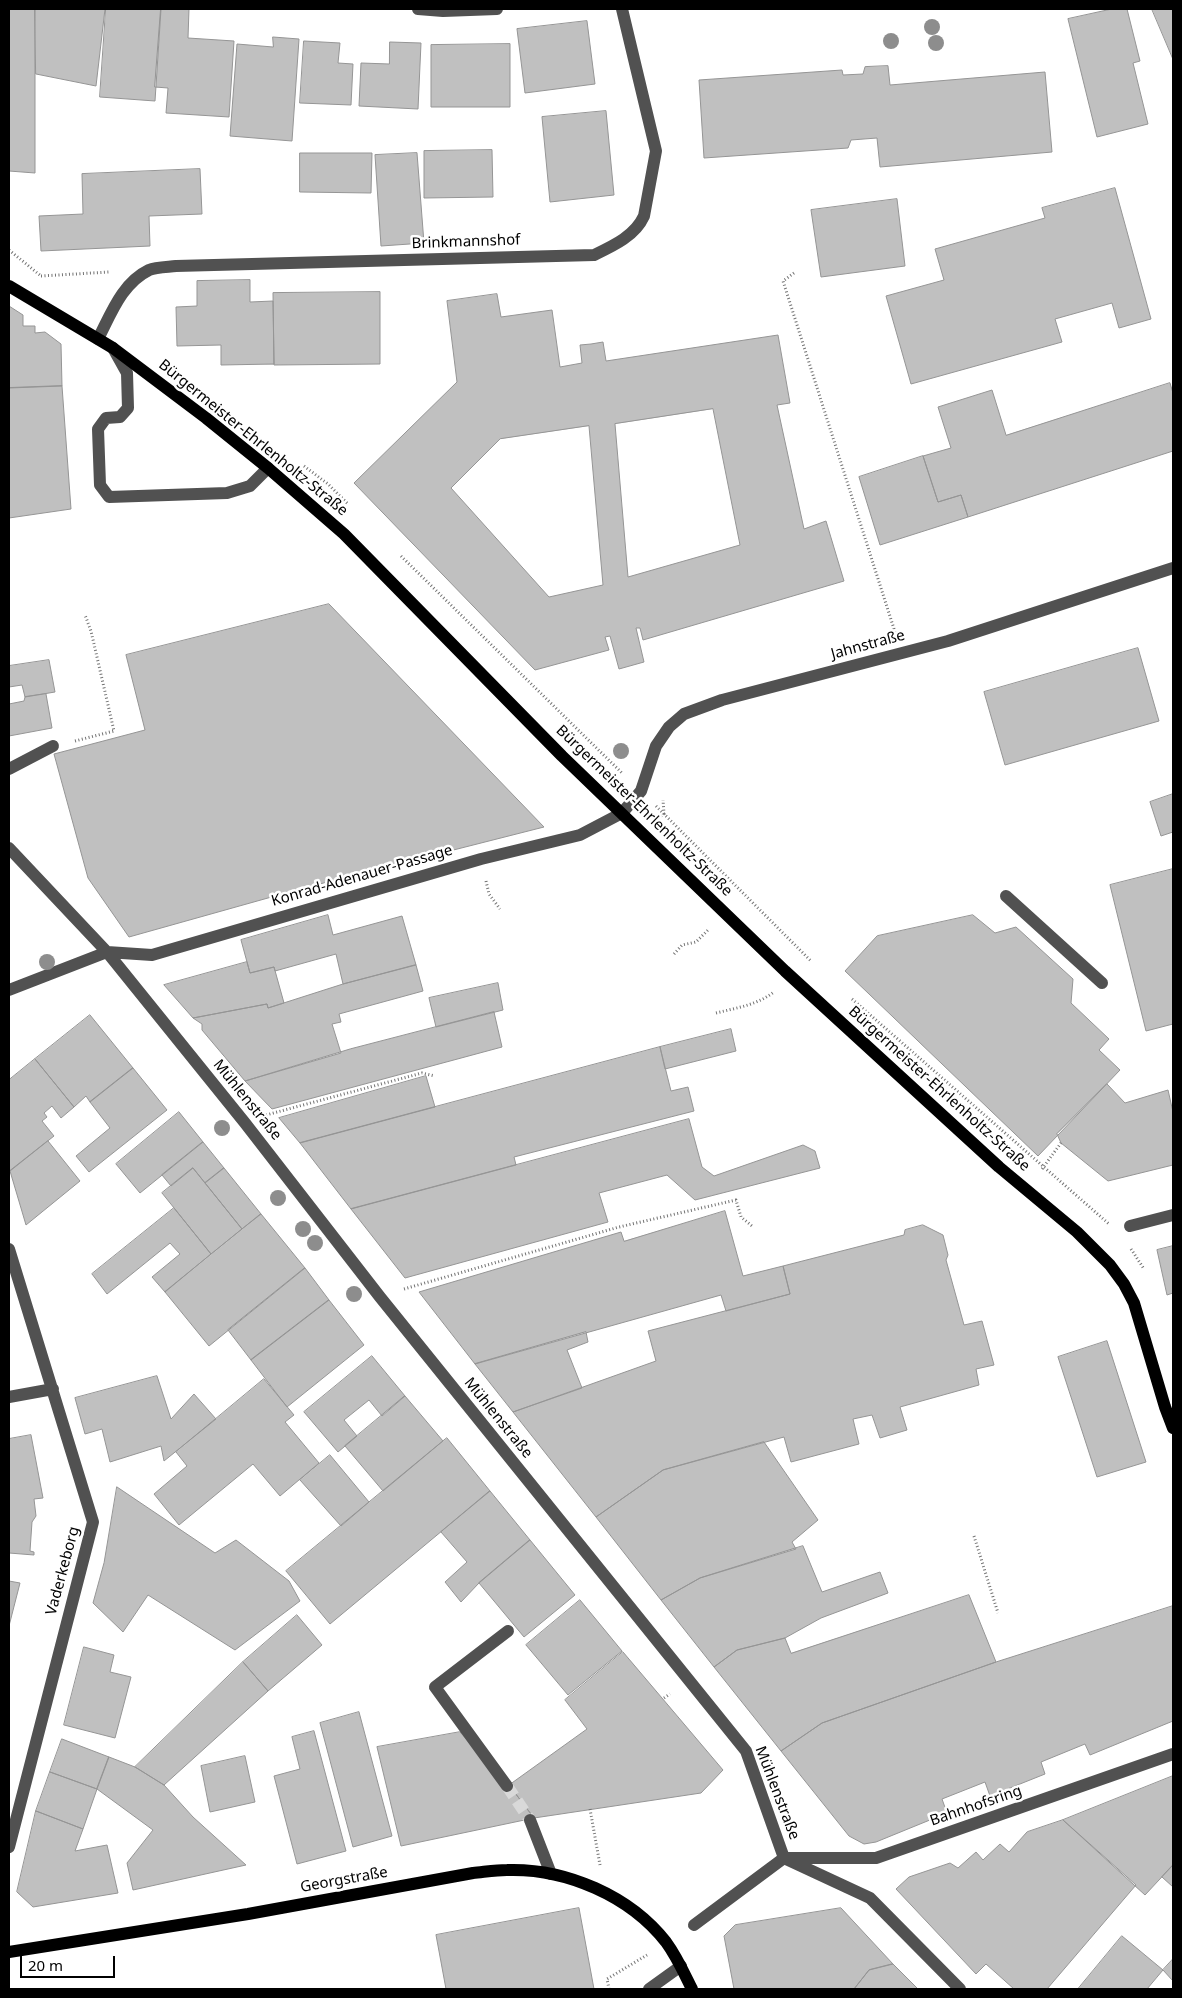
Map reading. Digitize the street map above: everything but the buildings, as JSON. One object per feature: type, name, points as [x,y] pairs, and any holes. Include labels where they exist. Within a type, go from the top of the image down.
[{"type":"main road","name":"Bürgermeister-Ehrlenholtz-Straße","points":[[9,286],[113,348],[206,418],[268,468],[344,534],[562,756],[791,977],[992,1160],[1093,1247],[1124,1284],[1134,1303],[1173,1428]]},
{"type":"main road","name":"Georgstraße","points":[[9,1952],[248,1914],[473,1873],[509,1870],[551,1874],[605,1892],[626,1905],[651,1926],[666,1943]]},
{"type":"main road","points":[[666,1943],[681,1966],[692,1989]]},
{"type":"street","points":[[418,9],[443,11],[497,9]]},
{"type":"street","name":"Brinkmannshof","points":[[98,339],[120,297],[131,283],[150,270],[176,266],[594,255],[620,242],[642,222],[656,151],[622,9]]},
{"type":"street","points":[[113,348],[127,373],[128,408],[120,417],[106,418],[98,429],[100,485],[109,497],[227,493],[250,486],[268,468]]},
{"type":"street","name":"Jahnstraße","points":[[622,813],[641,790],[656,746],[669,727],[684,714],[722,700],[948,641],[1173,568]]},
{"type":"street","points":[[9,769],[53,746]]},
{"type":"street","name":"Konrad-Adenauer-Passage","points":[[107,952],[152,955],[481,859],[580,835],[622,813]]},
{"type":"street","name":"Mühlenstraße","points":[[9,848],[107,952],[245,1123],[380,1297],[746,1750],[784,1858],[870,1898],[960,1989]]},
{"type":"street","points":[[1006,896],[1102,983]]},
{"type":"street","points":[[9,990],[107,952]]},
{"type":"street","points":[[1130,1226],[1173,1215]]},
{"type":"street","name":"Vaderkeborg","points":[[9,1249],[93,1522],[9,1848]]},
{"type":"street","points":[[9,1397],[53,1389]]},
{"type":"street","points":[[507,1786],[435,1688],[508,1631]]},
{"type":"street","name":"Bahnhofsring","points":[[784,1858],[876,1858],[1173,1754]]},
{"type":"street","points":[[530,1820],[551,1874]]},
{"type":"street","points":[[694,1925],[784,1858]]},
{"type":"street","points":[[649,1989],[681,1966]]},
{"type":"path","points":[[9,257],[12,253]]},
{"type":"path","points":[[41,276],[150,270]]},
{"type":"path","points":[[794,273],[783,281],[902,653]]},
{"type":"path","points":[[53,746],[114,731],[91,631],[85,615]]},
{"type":"path","points":[[481,859],[489,894],[500,909]]},
{"type":"path","points":[[674,954],[682,945],[696,942],[726,913]]},
{"type":"path","points":[[716,1013],[748,1006],[766,998],[791,977]]},
{"type":"path","points":[[245,1123],[275,1112],[422,1073],[434,1076]]},
{"type":"path","points":[[1026,1190],[1061,1143]]},
{"type":"path","points":[[380,1297],[619,1226],[736,1200],[740,1217],[752,1226]]},
{"type":"path","points":[[974,1536],[998,1613]]},
{"type":"path","points":[[590,1810],[605,1892]]},
{"type":"path","points":[[609,1989],[607,1979],[666,1943]]},
{"type":"tunnel","points":[[507,1786],[530,1820]]}]
